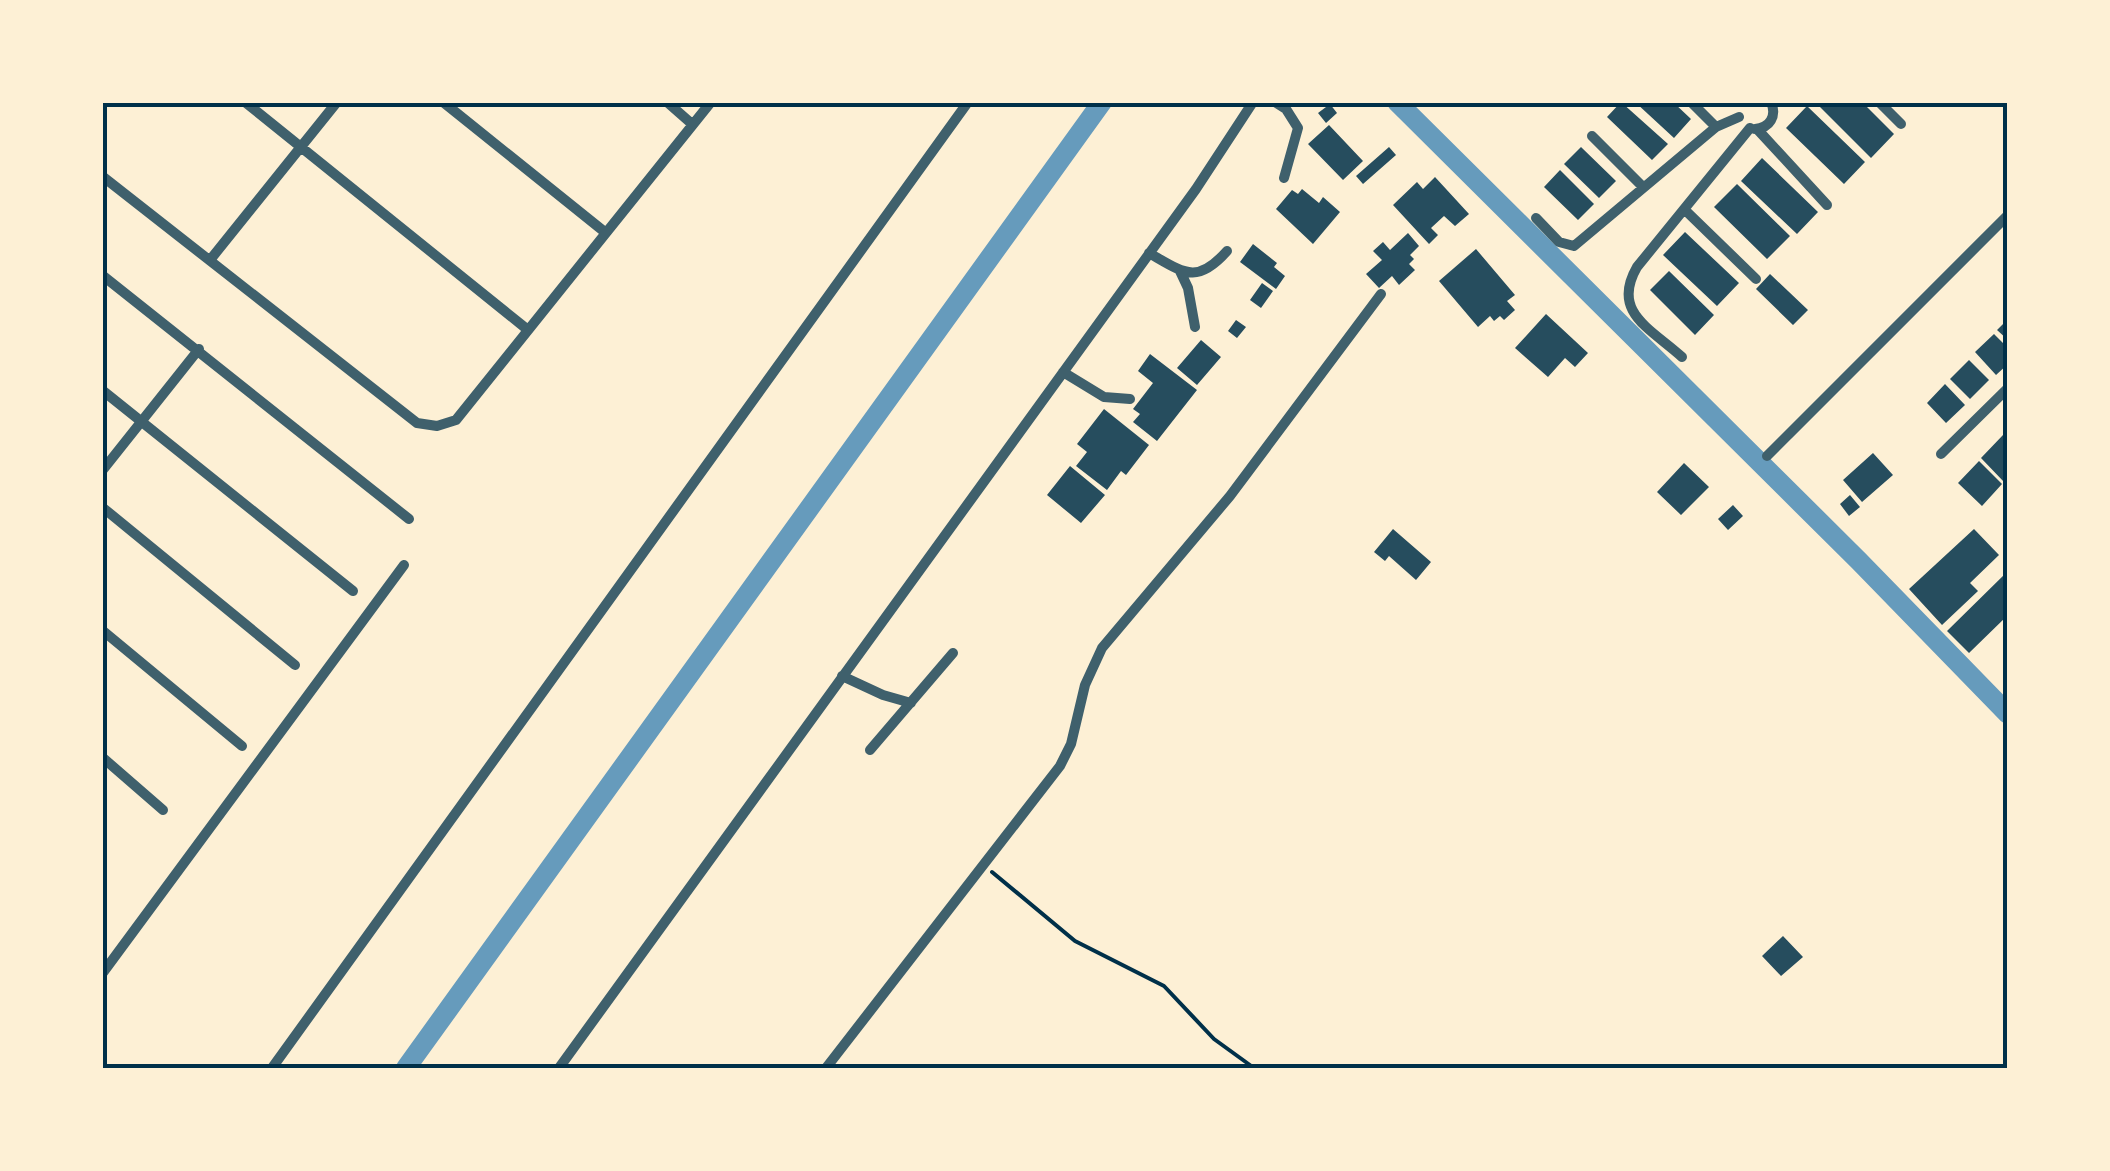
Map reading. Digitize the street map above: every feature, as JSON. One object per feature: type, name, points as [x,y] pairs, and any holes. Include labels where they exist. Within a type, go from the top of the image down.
[{"type":"street","points":[[245,102],[528,330]]},
{"type":"street","points":[[210,260],[338,102]]},
{"type":"street","points":[[443,102],[606,233]]},
{"type":"street","points":[[667,102],[692,124]]},
{"type":"street","points":[[102,176],[418,423],[446,425],[456,420],[711,102]]},
{"type":"street","points":[[272,1068],[968,102]]},
{"type":"street","points":[[560,1068],[1196,189],[1252,102]]},
{"type":"street","points":[[1275,102],[1286,109],[1298,128],[1284,178]]},
{"type":"street","points":[[1691,102],[1716,127]]},
{"type":"street","points":[[1740,117],[1742,102]]},
{"type":"street","points":[[1682,358],[1628,305],[1626,292],[1636,267],[1754,129],[1771,122],[1771,102]]},
{"type":"street","points":[[1879,102],[1901,124]]},
{"type":"street","points":[[1536,218],[1559,242],[1574,246],[1716,127],[1740,117]]},
{"type":"street","points":[[1740,117],[1827,205]]},
{"type":"street","points":[[1592,136],[1643,187]]},
{"type":"street","points":[[1685,210],[1756,279]]},
{"type":"street","points":[[1767,456],[2008,215]]},
{"type":"street","points":[[1149,252],[1180,271],[1194,274],[1206,271],[1228,250]]},
{"type":"street","points":[[1180,271],[1188,288],[1194,328]]},
{"type":"street","points":[[102,275],[409,520]]},
{"type":"street","points":[[826,1068],[1060,766],[1071,744],[1084,685],[1102,648],[1230,496],[1380,294]]},
{"type":"street","points":[[102,470],[198,349]]},
{"type":"street","points":[[1064,372],[1104,397],[1130,399]]},
{"type":"street","points":[[1941,454],[2008,388]]},
{"type":"street","points":[[102,390],[353,592]]},
{"type":"street","points":[[102,507],[296,665]]},
{"type":"street","points":[[102,974],[404,565]]},
{"type":"street","points":[[102,630],[242,746]]},
{"type":"street","points":[[870,750],[953,654]]},
{"type":"street","points":[[842,676],[883,696],[911,704]]},
{"type":"street","points":[[104,762],[163,810]]},
{"type":"path","points":[[985,866],[1075,941],[1164,986],[1214,1038],[1254,1068]]},
{"type":"building","points":[[1621,102],[1668,144],[1652,160],[1607,117]]},
{"type":"building","points":[[1635,102],[1673,102],[1691,119],[1674,138]]},
{"type":"building","points":[[1815,102],[1862,102],[1894,134],[1871,158]]},
{"type":"building","points":[[1330,104],[1337,113],[1326,123],[1318,113]]},
{"type":"building","points":[[1807,106],[1865,162],[1844,184],[1786,128]]},
{"type":"building","points":[[1329,125],[1363,161],[1343,180],[1308,144]]},
{"type":"building","points":[[1389,147],[1396,155],[1363,184],[1356,176]]},
{"type":"building","points":[[1581,147],[1616,181],[1599,198],[1564,164]]},
{"type":"building","points":[[1762,158],[1818,212],[1797,234],[1741,181]]},
{"type":"building","points":[[1560,170],[1594,204],[1578,220],[1544,187]]},
{"type":"building","points":[[1435,177],[1469,214],[1455,226],[1444,216],[1431,228],[1438,235],[1429,244],[1393,205],[1417,182],[1423,189]]},
{"type":"building","points":[[1737,184],[1790,236],[1767,259],[1714,207]]},
{"type":"building","points":[[1302,189],[1319,203],[1323,197],[1340,212],[1313,244],[1276,209],[1292,190],[1298,194]]},
{"type":"building","points":[[1685,232],[1739,283],[1717,306],[1663,255]]},
{"type":"building","points":[[1408,233],[1419,246],[1410,255],[1414,259],[1409,264],[1415,270],[1399,285],[1392,276],[1379,288],[1366,274],[1382,260],[1373,251],[1383,242],[1390,250]]},
{"type":"building","points":[[1253,244],[1277,263],[1274,267],[1285,276],[1276,289],[1240,262]]},
{"type":"building","points":[[1476,249],[1515,295],[1507,301],[1515,310],[1504,320],[1500,316],[1494,321],[1490,316],[1478,327],[1439,281]]},
{"type":"building","points":[[1669,271],[1714,315],[1695,335],[1650,290]]},
{"type":"building","points":[[1770,274],[1808,310],[1793,325],[1756,289]]},
{"type":"building","points":[[1262,283],[1273,291],[1261,308],[1250,300]]},
{"type":"building","points":[[1546,314],[1588,353],[1575,367],[1565,358],[1548,377],[1515,348]]},
{"type":"building","points":[[2008,319],[2008,340],[1997,330]]},
{"type":"building","points":[[1236,320],[1246,327],[1237,338],[1228,331]]},
{"type":"building","points":[[1994,334],[2008,348],[2008,364],[1996,375],[1975,352]]},
{"type":"building","points":[[1201,340],[1221,357],[1197,385],[1177,368]]},
{"type":"building","points":[[1150,354],[1197,390],[1157,441],[1133,422],[1140,414],[1133,409],[1153,383],[1138,371]]},
{"type":"building","points":[[1969,360],[1989,380],[1970,399],[1950,379]]},
{"type":"building","points":[[1945,384],[1965,405],[1946,423],[1927,403]]},
{"type":"building","points":[[1104,409],[1149,445],[1126,475],[1121,471],[1107,490],[1076,466],[1087,452],[1077,444]]},
{"type":"building","points":[[2003,435],[2008,440],[2008,479],[2004,482],[1981,458]]},
{"type":"building","points":[[1873,453],[1893,475],[1862,502],[1843,480]]},
{"type":"building","points":[[1979,461],[2002,484],[1982,506],[1958,483]]},
{"type":"building","points":[[1684,463],[1709,487],[1681,515],[1657,492]]},
{"type":"building","points":[[1070,466],[1105,495],[1081,523],[1047,495]]},
{"type":"building","points":[[1850,495],[1860,507],[1849,516],[1840,504]]},
{"type":"building","points":[[1733,505],[1743,516],[1728,530],[1718,519]]},
{"type":"building","points":[[1393,529],[1431,562],[1416,580],[1389,556],[1385,561],[1374,552]]},
{"type":"building","points":[[1974,529],[1999,555],[1970,583],[1978,591],[1942,625],[1909,589]]},
{"type":"building","points":[[2008,571],[2008,615],[1969,653],[1947,631]]},
{"type":"building","points":[[1783,936],[1803,957],[1781,976],[1762,956]]},
{"type":"waterway","points":[[406,1068],[1102,102]]},
{"type":"waterway","points":[[1397,102],[2008,714]]}]
